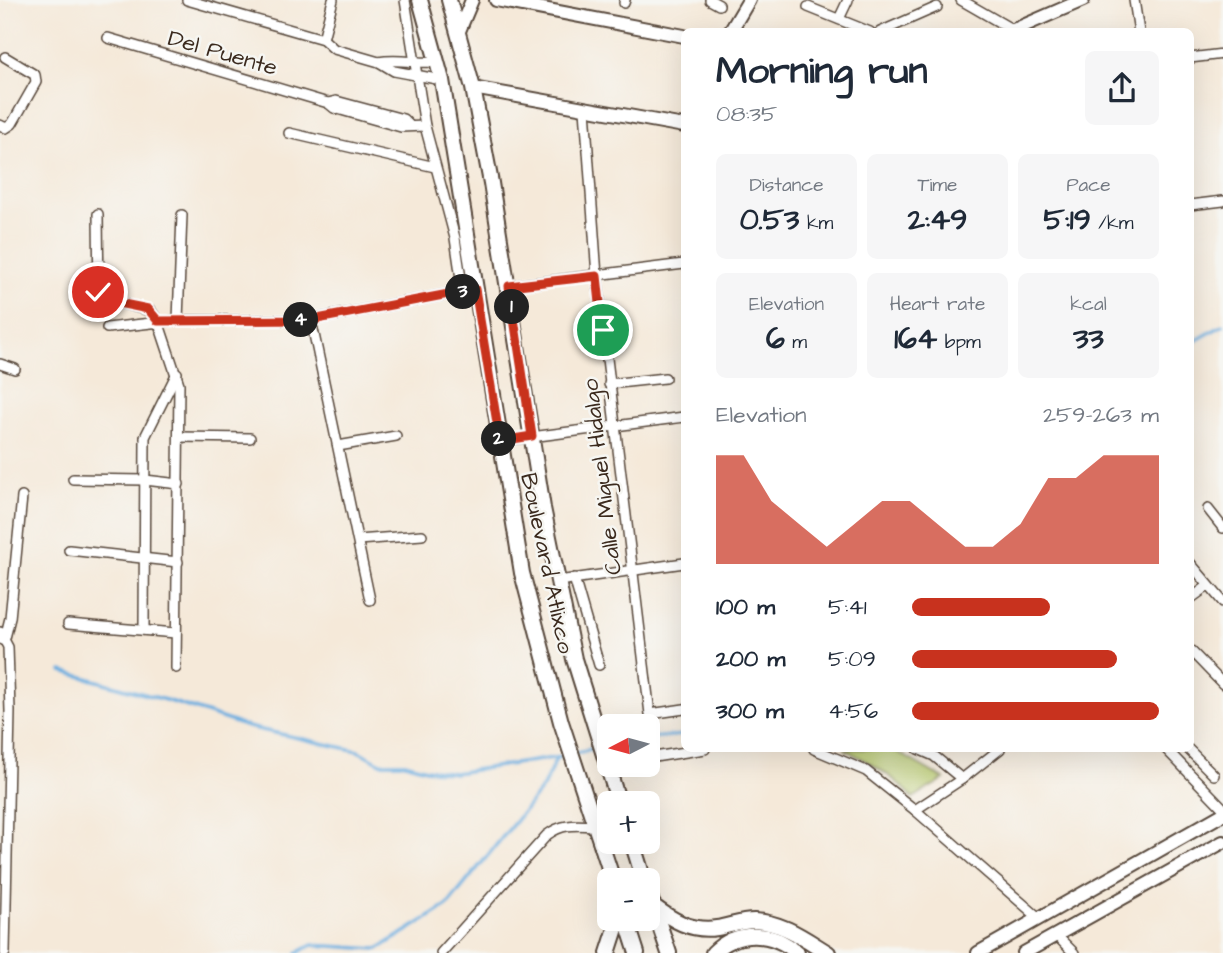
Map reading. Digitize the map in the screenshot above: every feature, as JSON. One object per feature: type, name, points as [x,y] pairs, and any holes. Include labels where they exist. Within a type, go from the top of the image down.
[{"type":"main road","name":"Boulevard Atlixco","points":[[420,0],[442,80],[465,267],[500,441],[522,573],[561,722],[609,868]]},
{"type":"main road","name":"Boulevard Atlixco","points":[[449,0],[473,88],[509,286],[543,508],[575,659],[597,733]]},
{"type":"main road","points":[[459,31],[472,0]]},
{"type":"main road","points":[[496,0],[681,35]]},
{"type":"main road","points":[[732,28],[749,0]]},
{"type":"main road","points":[[1018,28],[1083,0]]},
{"type":"main road","points":[[473,88],[585,109],[681,123]]},
{"type":"main road","points":[[978,953],[1223,814]]},
{"type":"main road","points":[[1024,953],[1223,842]]},
{"type":"main road","points":[[660,910],[682,925],[693,928],[713,929],[753,921],[778,925],[828,953]]},
{"type":"main road","points":[[660,929],[668,953]]},
{"type":"main road","points":[[608,953],[615,931]]},
{"type":"main road","points":[[630,931],[638,953]]},
{"type":"main road","points":[[713,953],[733,940],[752,935],[780,941],[797,953]]},
{"type":"street","points":[[187,0],[323,39],[334,49],[379,62],[394,71],[442,80]]},
{"type":"street","points":[[323,39],[332,0]]},
{"type":"street","points":[[405,0],[425,126],[465,267]]},
{"type":"street","points":[[839,19],[848,0]]},
{"type":"street","points":[[961,0],[1006,28]]},
{"type":"street","points":[[1134,0],[1138,28]]},
{"type":"street","points":[[889,28],[937,6]]},
{"type":"street","points":[[808,7],[860,28]]},
{"type":"street","name":"Del Puente","points":[[108,38],[328,103],[334,108],[361,116],[401,127],[425,126]]},
{"type":"street","points":[[1194,58],[1223,54]]},
{"type":"street","points":[[0,125],[6,128],[12,124],[36,82],[35,75],[5,57]]},
{"type":"street","points":[[379,62],[438,62]]},
{"type":"street","name":"Calle Miguel Hidalgo","points":[[585,109],[597,276],[650,714],[681,709]]},
{"type":"street","points":[[289,133],[435,167]]},
{"type":"street","points":[[1194,205],[1223,201]]},
{"type":"street","points":[[98,214],[99,298],[148,309],[158,321],[179,384],[176,668]]},
{"type":"street","points":[[178,320],[182,215]]},
{"type":"street","points":[[509,286],[681,264]]},
{"type":"street","points":[[107,328],[178,320],[312,320],[469,290]]},
{"type":"street","points":[[312,320],[370,600]]},
{"type":"street","points":[[0,364],[15,369]]},
{"type":"street","points":[[144,629],[145,437],[177,373]]},
{"type":"street","points":[[609,384],[665,378]]},
{"type":"street","points":[[500,441],[681,417]]},
{"type":"street","points":[[338,446],[396,436]]},
{"type":"street","points":[[179,437],[250,439]]},
{"type":"street","points":[[73,479],[145,480],[179,484]]},
{"type":"street","points":[[5,953],[3,871],[10,710],[8,647],[2,637],[10,618],[22,497]]},
{"type":"street","points":[[1208,509],[1223,528]]},
{"type":"street","points":[[358,540],[422,536]]},
{"type":"street","points":[[69,550],[178,562]]},
{"type":"street","points":[[558,582],[681,563]]},
{"type":"street","points":[[1194,568],[1223,601]]},
{"type":"street","points":[[574,578],[599,665]]},
{"type":"street","points":[[1194,596],[1208,586]]},
{"type":"street","points":[[68,624],[176,633]]},
{"type":"street","points":[[1194,654],[1223,684]]},
{"type":"street","points":[[660,756],[686,752]]},
{"type":"street","points":[[821,752],[866,771],[1039,918]]},
{"type":"street","points":[[925,752],[934,756],[962,779]]},
{"type":"street","points":[[915,810],[996,752]]},
{"type":"street","points":[[1169,752],[1223,808]]},
{"type":"street","points":[[1191,752],[1214,775]]},
{"type":"street","points":[[441,953],[547,835],[557,827],[572,824],[596,826]]},
{"type":"street","points":[[1056,935],[1074,953]]},
{"type":"green space","points":[[850,752],[897,752],[944,779],[913,798],[890,776]]},
{"type":"waterway","points":[[1194,342],[1223,325]]},
{"type":"waterway","points":[[62,671],[176,703],[248,727],[358,751],[381,763],[405,763],[454,773],[567,756]]},
{"type":"waterway","points":[[660,737],[681,735]]},
{"type":"waterway","points":[[574,754],[597,747]]},
{"type":"waterway","points":[[297,953],[312,945],[378,949],[447,906],[543,787],[556,759]]},
{"type":"route","points":[[98,292],[99,298],[104,300],[151,310],[158,321],[312,320],[475,289],[500,441],[532,436],[509,286],[597,276],[603,330]]}]
